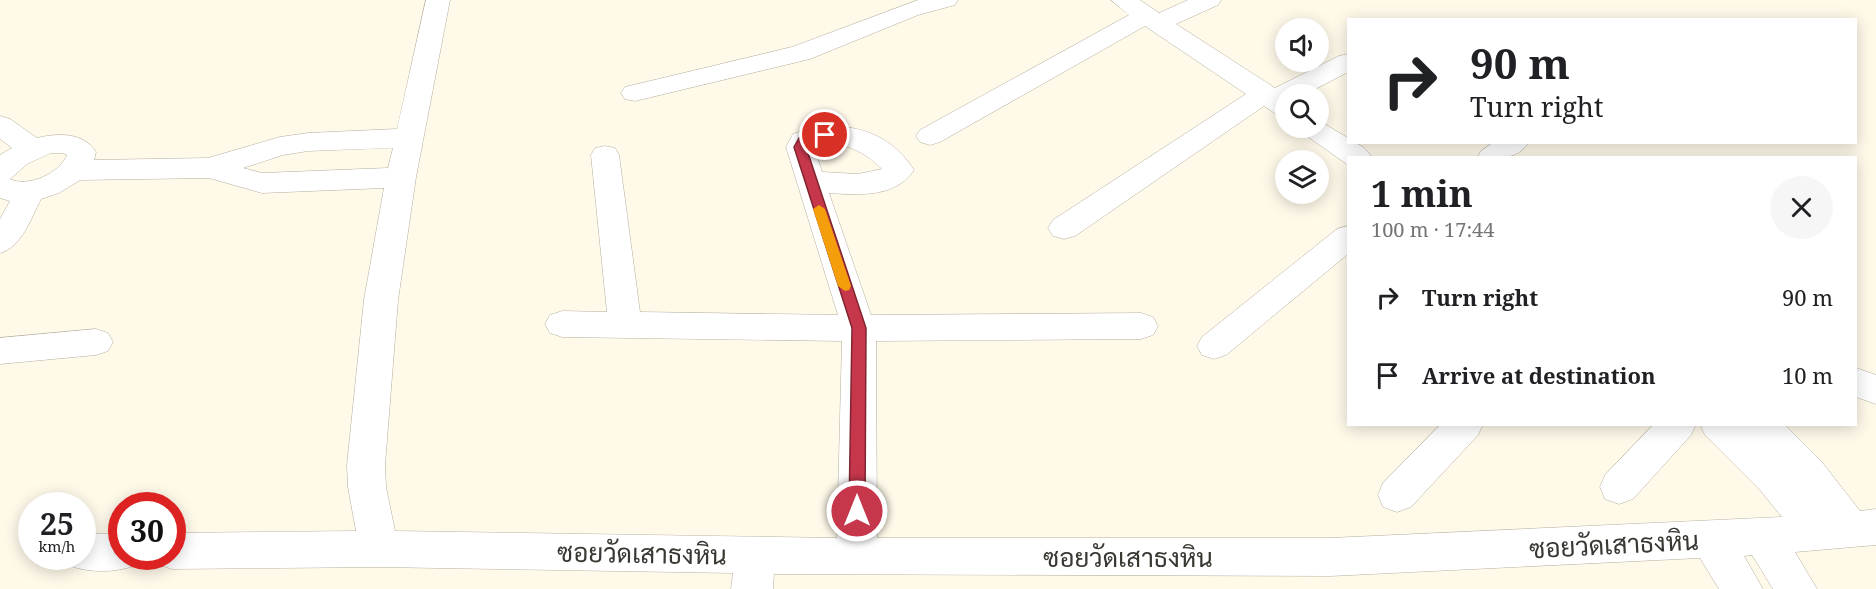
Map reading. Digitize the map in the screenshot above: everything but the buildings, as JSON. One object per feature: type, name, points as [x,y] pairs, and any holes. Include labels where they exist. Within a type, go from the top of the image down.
[{"type":"street","points":[[379,549],[367,487],[366,465],[381,300],[401,177],[438,0]]},
{"type":"street","points":[[635,93],[801,53],[906,5],[946,0]]},
{"type":"street","points":[[1064,228],[1275,101],[1123,0]]},
{"type":"street","points":[[930,136],[1153,19],[1209,0]]},
{"type":"street","points":[[1307,84],[1347,63]]},
{"type":"street","points":[[0,125],[33,149]]},
{"type":"street","points":[[6,186],[47,186],[75,170],[209,168],[280,146],[308,142],[410,138]]},
{"type":"street","points":[[1329,138],[1355,156]]},
{"type":"street","points":[[0,242],[10,230],[6,186],[18,156],[50,144],[76,146],[81,152],[81,160],[75,170]]},
{"type":"street","points":[[1494,156],[1512,144]]},
{"type":"street","points":[[605,155],[625,323]]},
{"type":"street","points":[[209,168],[262,183],[401,177]]},
{"type":"street","points":[[810,182],[859,328],[857,557]]},
{"type":"street","points":[[1214,346],[1347,238]]},
{"type":"street","points":[[562,324],[625,323],[859,328],[1141,326]]},
{"type":"street","points":[[0,351],[96,342]]},
{"type":"street","points":[[1857,382],[1876,390]]},
{"type":"street","points":[[1397,495],[1464,426]]},
{"type":"street","points":[[1619,487],[1676,426]]},
{"type":"street","points":[[1720,426],[1774,478],[1848,530]]},
{"type":"street","points":[[1760,426],[1777,439],[1816,481],[1848,530]]},
{"type":"street","name":"ซอยวัดเสาธงหิน","points":[[186,551],[379,549],[753,572],[857,557],[1330,556],[1711,540],[1848,530]]},
{"type":"street","points":[[1762,537],[1796,589]]},
{"type":"street","points":[[1711,540],[1742,589]]},
{"type":"slow traffic","points":[[819,209],[845,286]]},
{"type":"route","points":[[825,135],[813,135],[803,140],[800,147],[859,328],[857,511]]}]
